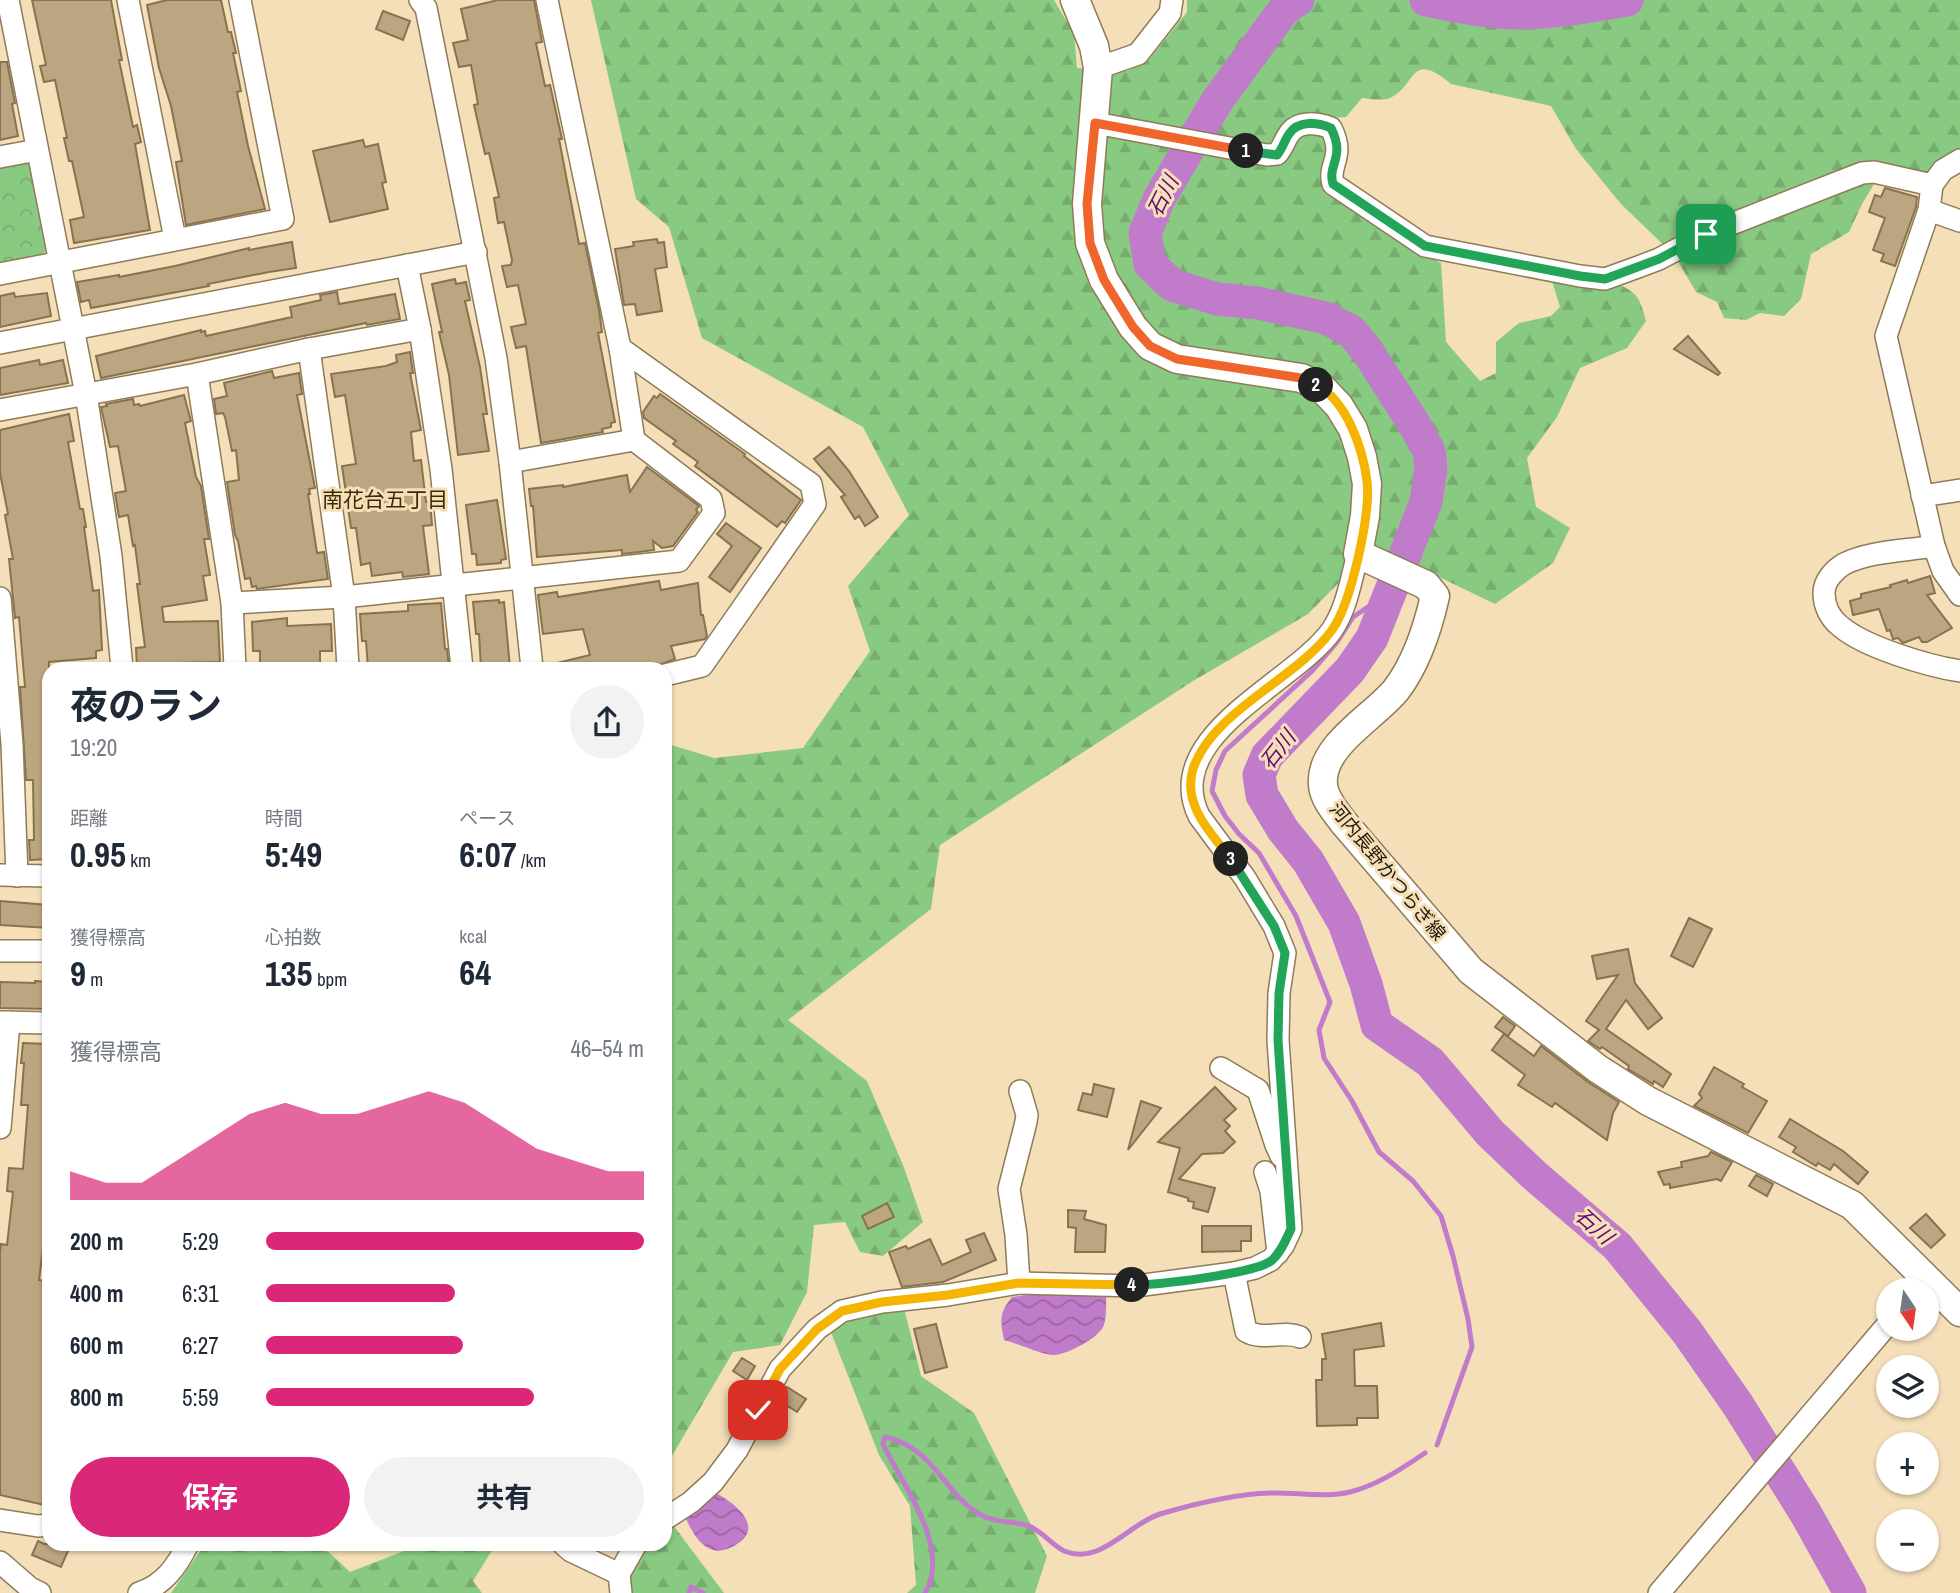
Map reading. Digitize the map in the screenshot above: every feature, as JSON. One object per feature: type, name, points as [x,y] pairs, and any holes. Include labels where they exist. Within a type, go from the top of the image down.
[{"type":"main road","points":[[1075,0],[1094,46],[1098,68],[1102,125],[1087,204],[1090,243],[1104,280],[1150,346],[1177,359],[1301,378],[1321,386],[1339,406],[1353,429],[1362,457],[1367,484],[1361,555]]},
{"type":"main road","name":"河内長野かつらぎ線","points":[[1361,555],[1426,585],[1435,596],[1417,653],[1396,690],[1338,747],[1325,765],[1323,787],[1344,823],[1471,971],[1598,1069],[1648,1101],[1852,1205],[1916,1278]]},
{"type":"main road","name":"河内長野かつらぎ線","points":[[1939,1297],[1960,1312]]},
{"type":"street","points":[[8,0],[86,394],[111,556],[121,662]]},
{"type":"street","points":[[128,0],[175,239]]},
{"type":"street","points":[[0,274],[283,219],[240,0]]},
{"type":"street","points":[[232,603],[344,597],[679,561],[714,513],[711,499],[634,440],[620,348],[547,0]]},
{"type":"street","points":[[1098,68],[1138,54],[1170,13],[1172,0]]},
{"type":"street","points":[[430,3],[496,358],[524,577],[531,662]]},
{"type":"street","points":[[1102,125],[1277,155],[1290,132],[1303,125],[1318,123],[1331,128],[1338,141],[1338,155],[1331,179],[1333,184],[1425,246],[1605,279],[1659,259],[1706,234],[1862,173],[1874,172],[1932,185]]},
{"type":"street","points":[[0,157],[37,150]]},
{"type":"street","points":[[1960,160],[1943,170],[1932,185],[1928,210],[1886,336],[1934,546],[1943,571],[1960,595]]},
{"type":"street","points":[[1928,210],[1960,221]]},
{"type":"street","points":[[0,343],[476,252]]},
{"type":"street","points":[[407,265],[421,329],[461,662]]},
{"type":"street","points":[[0,410],[421,329]]},
{"type":"street","points":[[620,348],[811,484],[815,504],[702,666],[672,673]]},
{"type":"street","points":[[309,349],[344,597],[348,662]]},
{"type":"street","points":[[197,374],[232,603],[235,662]]},
{"type":"street","points":[[510,462],[634,440]]},
{"type":"street","points":[[1922,496],[1960,490]]},
{"type":"street","points":[[1934,546],[1863,557],[1843,565],[1831,574],[1824,588],[1824,602],[1840,626],[1867,641],[1931,666],[1960,671]]},
{"type":"street","points":[[672,1514],[713,1482],[737,1450],[780,1369],[817,1329],[842,1311],[882,1302],[948,1295],[1019,1283],[1136,1286],[1234,1273],[1271,1261],[1278,1252],[1291,1229],[1277,1013],[1285,953],[1274,926],[1245,878],[1199,816],[1194,806],[1193,770],[1208,743],[1229,720],[1306,657],[1332,630],[1346,602],[1361,555]]},
{"type":"street","points":[[0,598],[12,744],[8,875],[42,876]]},
{"type":"street","points":[[0,951],[42,951]]},
{"type":"street","points":[[0,1128],[4,1022],[42,1023]]},
{"type":"street","points":[[1221,1068],[1258,1090],[1276,1145],[1288,1167]]},
{"type":"street","points":[[1019,1283],[1009,1189],[1027,1115],[1020,1091]]},
{"type":"street","points":[[1265,1172],[1271,1191],[1278,1252]]},
{"type":"street","points":[[1234,1273],[1246,1331],[1256,1335],[1292,1334],[1300,1337]]},
{"type":"street","points":[[1659,1593],[1876,1338]]},
{"type":"street","points":[[0,1520],[42,1526]]},
{"type":"street","points":[[139,1593],[163,1581],[177,1565],[184,1551]]},
{"type":"street","points":[[571,1551],[620,1583],[632,1551]]},
{"type":"street","points":[[0,1562],[30,1588],[40,1593]]},
{"type":"green space","points":[[591,0],[1054,0],[1074,34],[1077,68],[1127,71],[1148,61],[1187,12],[1187,0],[1960,0],[1960,149],[1933,165],[1927,177],[1883,169],[1849,232],[1811,254],[1801,299],[1784,316],[1760,313],[1746,320],[1724,318],[1717,302],[1696,292],[1675,256],[1621,204],[1576,149],[1551,106],[1451,84],[1437,74],[1420,70],[1399,93],[1390,98],[1362,98],[1346,117],[1329,118],[1325,193],[1384,232],[1441,263],[1446,342],[1480,381],[1496,373],[1496,342],[1519,323],[1551,316],[1560,307],[1551,278],[1593,279],[1614,283],[1632,292],[1640,302],[1646,321],[1627,348],[1580,368],[1557,417],[1527,458],[1536,507],[1570,528],[1553,563],[1495,604],[1375,546],[1308,614],[1193,681],[940,845],[931,909],[788,1020],[867,1081],[903,1165],[923,1222],[883,1256],[860,1252],[845,1222],[814,1225],[807,1292],[780,1345],[733,1352],[672,1456],[672,745],[714,758],[803,748],[870,651],[848,586],[909,515],[863,427],[702,338],[669,227],[636,199]]},
{"type":"green space","points":[[26,163],[34,169],[48,248],[41,256],[0,264],[0,168]]},
{"type":"green space","points":[[904,1308],[921,1376],[974,1413],[1047,1556],[1035,1593],[907,1593],[916,1585],[910,1506],[879,1455],[829,1327],[847,1315]]},
{"type":"green space","points":[[672,1526],[724,1593],[609,1593],[630,1559],[640,1551],[672,1551]]},
{"type":"green space","points":[[200,1551],[328,1551],[350,1572],[404,1551],[492,1551],[473,1581],[482,1593],[171,1593]]},
{"type":"water","points":[[1057,1291],[1106,1291],[1105,1321],[1101,1330],[1074,1349],[1052,1355],[1004,1340],[1002,1317],[1012,1297]]},
{"type":"water","points":[[712,1491],[737,1507],[747,1523],[748,1531],[744,1539],[727,1549],[713,1550],[698,1540],[683,1512]]},
{"type":"building","points":[[32,0],[111,0],[122,60],[119,60],[133,127],[137,125],[141,142],[135,144],[150,230],[74,243],[70,220],[84,217],[72,161],[69,161],[64,138],[67,138],[55,80],[44,82],[40,66],[46,65]]},
{"type":"building","points":[[167,0],[221,0],[236,53],[233,53],[241,91],[237,92],[265,209],[186,225],[176,162],[182,161],[147,5]]},
{"type":"building","points":[[498,0],[534,0],[542,42],[536,43],[545,86],[550,85],[562,139],[559,139],[579,244],[585,243],[599,310],[602,332],[598,333],[615,422],[611,423],[611,427],[602,429],[603,432],[541,443],[526,346],[516,348],[511,327],[526,324],[518,285],[507,287],[502,266],[511,265],[512,260],[504,222],[498,223],[494,198],[499,197],[489,153],[485,154],[474,105],[478,104],[471,65],[459,67],[453,43],[468,40],[461,9]]},
{"type":"building","points":[[383,11],[410,21],[403,40],[376,29]]},
{"type":"building","points":[[0,62],[7,62],[18,136],[0,140]]},
{"type":"building","points":[[363,140],[365,147],[378,144],[386,182],[382,183],[388,209],[330,222],[313,151]]},
{"type":"building","points":[[1885,188],[1917,197],[1895,266],[1881,261],[1884,254],[1873,250],[1885,218],[1869,212],[1875,195],[1881,197]]},
{"type":"building","points":[[657,239],[658,243],[664,242],[667,267],[655,269],[662,311],[637,315],[635,304],[624,305],[615,249],[634,246],[633,242]]},
{"type":"building","points":[[292,242],[296,268],[91,308],[89,300],[81,302],[77,282],[119,277],[249,248]]},
{"type":"building","points":[[455,279],[456,284],[466,282],[470,300],[465,301],[480,367],[489,451],[458,455],[449,375],[432,284]]},
{"type":"building","points":[[337,292],[339,304],[395,294],[400,319],[367,325],[366,323],[101,378],[96,356],[201,330],[205,331],[206,336],[292,317],[290,307],[321,300],[320,295]]},
{"type":"building","points":[[14,293],[15,297],[47,293],[51,316],[0,327],[0,296]]},
{"type":"building","points":[[1688,336],[1720,373],[1718,375],[1674,349]]},
{"type":"building","points":[[410,352],[413,373],[410,373],[421,430],[411,432],[414,461],[421,460],[432,525],[423,526],[429,574],[403,577],[402,572],[372,576],[370,563],[361,565],[356,528],[351,528],[342,466],[356,464],[345,395],[335,397],[331,374],[386,366],[397,362],[396,355]]},
{"type":"building","points":[[39,360],[40,365],[63,360],[68,383],[0,395],[0,368]]},
{"type":"building","points":[[272,371],[274,378],[299,373],[302,394],[297,395],[315,488],[309,489],[308,494],[317,553],[324,552],[328,579],[257,589],[256,586],[252,587],[250,578],[245,579],[235,535],[227,482],[239,480],[236,450],[232,451],[223,413],[216,414],[214,399],[227,396],[224,383]]},
{"type":"building","points":[[660,394],[745,454],[744,456],[801,500],[785,523],[782,521],[777,527],[695,466],[698,462],[673,444],[676,441],[644,418],[643,412],[654,396],[657,398]]},
{"type":"building","points":[[184,395],[191,421],[185,423],[196,477],[201,486],[209,539],[204,539],[210,575],[203,576],[207,600],[162,607],[164,622],[218,621],[220,662],[137,662],[136,648],[145,647],[135,545],[133,546],[128,515],[119,517],[115,493],[126,491],[118,446],[110,447],[101,407],[133,399],[134,405],[140,406]]},
{"type":"building","points":[[69,414],[74,441],[68,442],[80,509],[83,509],[93,591],[99,590],[102,650],[96,651],[96,658],[42,662],[42,859],[30,860],[29,840],[34,840],[33,780],[26,780],[20,687],[25,687],[19,617],[15,618],[9,559],[13,559],[5,515],[8,514],[0,473],[0,430]]},
{"type":"building","points":[[829,447],[849,471],[878,517],[865,526],[859,516],[855,519],[841,497],[845,495],[814,459]]},
{"type":"building","points":[[647,467],[699,506],[696,510],[698,512],[673,546],[662,548],[653,541],[654,550],[537,557],[529,489],[563,487],[627,475],[630,492]]},
{"type":"building","points":[[497,500],[506,559],[501,560],[501,563],[477,565],[476,554],[472,554],[466,505]]},
{"type":"building","points":[[726,523],[761,548],[730,592],[709,577],[732,546],[717,534]]},
{"type":"building","points":[[1930,576],[1935,593],[1927,595],[1952,628],[1927,642],[1922,642],[1919,637],[1903,643],[1898,638],[1893,639],[1879,609],[1853,615],[1850,601],[1861,598],[1861,594]]},
{"type":"building","points":[[659,581],[661,590],[698,583],[701,615],[707,636],[705,639],[671,646],[675,659],[667,662],[561,662],[590,655],[583,629],[543,634],[538,595],[557,592],[558,597]]},
{"type":"building","points":[[473,602],[504,602],[509,662],[481,662]]},
{"type":"building","points":[[441,603],[448,662],[368,662],[366,641],[362,641],[360,614],[408,611],[408,605]]},
{"type":"building","points":[[287,618],[287,626],[331,624],[332,651],[320,651],[320,662],[260,662],[260,651],[253,651],[252,622]]},
{"type":"building","points":[[0,901],[42,904],[42,928],[0,925]]},
{"type":"building","points":[[1689,918],[1712,929],[1693,967],[1671,956]]},
{"type":"building","points":[[1628,949],[1635,983],[1662,1018],[1648,1029],[1626,1000],[1606,1029],[1671,1074],[1663,1087],[1628,1069],[1629,1066],[1602,1047],[1600,1049],[1588,1041],[1599,1030],[1586,1021],[1618,975],[1597,979],[1592,956]]},
{"type":"building","points":[[0,982],[42,982],[42,1009],[0,1008]]},
{"type":"building","points":[[1503,1017],[1515,1026],[1508,1036],[1495,1027]]},
{"type":"building","points":[[1504,1034],[1534,1056],[1541,1046],[1619,1102],[1613,1113],[1607,1140],[1555,1103],[1552,1107],[1518,1085],[1525,1075],[1492,1050]]},
{"type":"building","points":[[23,1043],[42,1044],[42,1256],[39,1280],[42,1280],[42,1504],[0,1495],[0,1252],[1,1244],[7,1245],[13,1192],[7,1191],[9,1168],[23,1169],[28,1105],[21,1105],[24,1063],[21,1063]]},
{"type":"building","points":[[1714,1067],[1767,1101],[1748,1133],[1694,1106],[1702,1098],[1699,1094]]},
{"type":"building","points":[[1094,1084],[1114,1089],[1107,1117],[1078,1110],[1083,1093],[1092,1095]]},
{"type":"building","points":[[1215,1087],[1236,1109],[1224,1120],[1230,1126],[1225,1131],[1235,1142],[1223,1153],[1202,1154],[1179,1179],[1215,1188],[1208,1212],[1193,1208],[1194,1202],[1188,1201],[1188,1198],[1168,1192],[1180,1148],[1158,1142]]},
{"type":"building","points":[[1141,1101],[1161,1108],[1128,1150]]},
{"type":"building","points":[[1790,1119],[1843,1151],[1868,1172],[1858,1184],[1834,1164],[1830,1170],[1818,1163],[1816,1166],[1793,1152],[1796,1147],[1779,1137]]},
{"type":"building","points":[[1711,1152],[1732,1162],[1721,1181],[1717,1179],[1670,1188],[1670,1184],[1664,1185],[1658,1172],[1682,1167],[1681,1162],[1708,1156]]},
{"type":"building","points":[[1756,1175],[1773,1184],[1767,1196],[1749,1186]]},
{"type":"building","points":[[887,1203],[894,1217],[868,1229],[862,1216]]},
{"type":"building","points":[[1068,1210],[1086,1211],[1084,1219],[1106,1225],[1105,1252],[1075,1252],[1076,1228],[1068,1227]]},
{"type":"building","points":[[1926,1214],[1945,1235],[1931,1248],[1910,1228]]},
{"type":"building","points":[[1202,1226],[1251,1226],[1251,1241],[1241,1241],[1241,1251],[1202,1252]]},
{"type":"building","points":[[984,1233],[996,1260],[943,1282],[902,1287],[889,1252],[906,1246],[908,1249],[930,1239],[942,1265],[971,1252],[966,1240]]},
{"type":"building","points":[[1381,1323],[1384,1346],[1354,1350],[1355,1386],[1377,1386],[1378,1418],[1357,1418],[1357,1425],[1317,1426],[1316,1380],[1322,1380],[1322,1359],[1326,1359],[1322,1334]]},
{"type":"building","points":[[936,1324],[947,1367],[925,1373],[914,1329]]},
{"type":"building","points":[[742,1358],[755,1366],[747,1380],[733,1371]]},
{"type":"building","points":[[787,1387],[806,1399],[797,1412],[778,1400]]},
{"type":"building","points":[[38,1541],[42,1543],[42,1551],[68,1551],[61,1567],[32,1555]]},
{"type":"waterway","name":"石川","points":[[1298,0],[1285,8],[1217,101],[1159,199],[1145,233],[1150,264],[1172,285],[1217,299],[1258,303],[1326,318],[1351,331],[1368,352],[1414,424],[1429,451],[1431,468],[1426,502],[1372,638],[1350,670],[1267,756],[1259,775],[1262,795],[1283,830],[1308,861],[1344,923],[1366,984],[1377,1025],[1430,1062],[1490,1133],[1534,1175],[1617,1246],[1687,1332],[1738,1405],[1806,1514],[1850,1593]]},
{"type":"waterway","name":"石川","points":[[1426,0],[1513,13],[1563,10],[1627,0]]},
{"type":"waterway","points":[[1392,591],[1353,617],[1337,642],[1312,671],[1225,751],[1216,770],[1212,791],[1225,816],[1259,853],[1296,916],[1330,1002],[1319,1030],[1324,1058],[1352,1101],[1379,1152],[1413,1181],[1441,1216],[1468,1319],[1472,1347],[1437,1445]]},
{"type":"waterway","points":[[925,1593],[932,1575],[929,1537],[912,1497],[883,1444],[885,1437],[916,1451],[970,1508],[983,1516],[1029,1526],[1064,1551],[1077,1554],[1102,1549],[1160,1514],[1200,1503],[1256,1494],[1330,1495],[1350,1492],[1380,1481],[1425,1453]]},
{"type":"waterway","points":[[689,1593],[691,1587],[703,1593]]},
{"type":"district","name":"南花台五丁目","points":[[385,500]]},
{"type":"route","points":[[758,1410],[780,1369],[817,1329],[842,1311],[882,1302],[948,1295],[1019,1283],[1136,1286],[1234,1273],[1271,1261],[1283,1246],[1291,1229],[1277,1013],[1285,953],[1274,926],[1245,878],[1199,816],[1194,806],[1193,770],[1208,743],[1229,720],[1306,657],[1332,630],[1346,602],[1358,554],[1367,484],[1353,429],[1339,406],[1321,386],[1301,378],[1177,359],[1150,346],[1133,327],[1104,280],[1090,243],[1087,204],[1095,123],[1277,155],[1290,132],[1303,125],[1318,123],[1331,128],[1338,141],[1338,155],[1331,179],[1333,184],[1425,246],[1580,276],[1605,279],[1659,259],[1706,234]]}]
